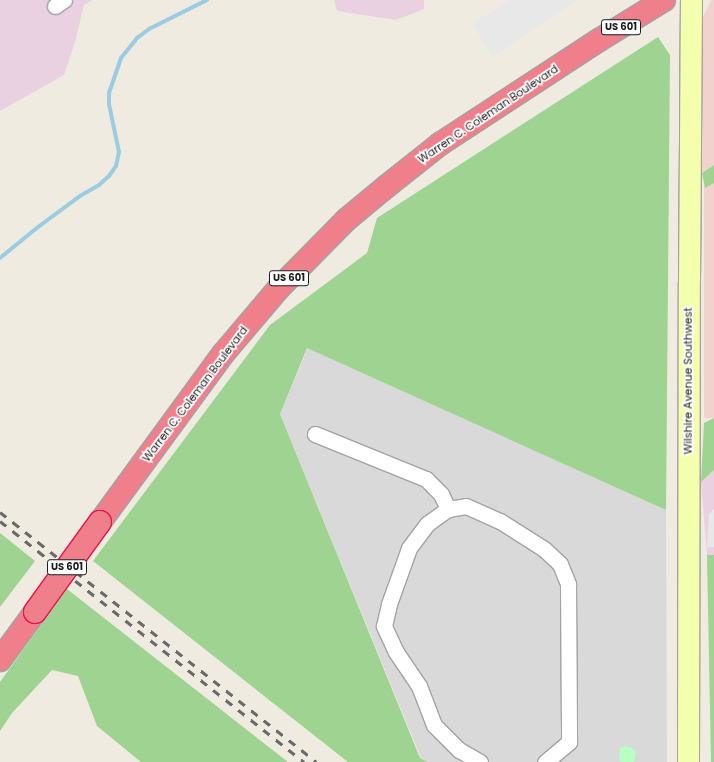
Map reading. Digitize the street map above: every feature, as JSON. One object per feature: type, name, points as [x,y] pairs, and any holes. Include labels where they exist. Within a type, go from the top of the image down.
[{"type":"highway","name":"Warren C. Coleman Boulevard","points":[[0,660],[223,354],[279,288],[346,220],[440,144],[599,40],[664,0]]},
{"type":"street","name":"Wilshire Avenue Southwest","points":[[688,762],[691,0]]},
{"type":"street","points":[[315,434],[426,479],[441,494],[448,509]]},
{"type":"street","points":[[480,762],[459,750],[434,725],[419,686],[396,652],[384,626],[389,604],[409,548],[427,524],[448,509],[466,506],[500,521],[544,549],[560,564],[568,584],[568,742],[551,760]]},
{"type":"shaded area","points":[[0,0],[93,0],[84,5],[75,42],[64,75],[0,111]]},
{"type":"shaded area","points":[[334,0],[424,0],[424,9],[396,20],[337,11]]},
{"type":"shaded area","points":[[509,0],[577,0],[493,57],[472,24]]},
{"type":"shaded area","points":[[711,0],[714,0],[714,165],[702,173],[701,21]]},
{"type":"shaded area","points":[[704,183],[714,183],[714,418],[704,418]]},
{"type":"shaded area","points":[[308,347],[666,510],[667,762],[428,762],[421,758],[280,414]]},
{"type":"shaded area","points":[[714,470],[714,555],[707,555],[701,482]]},
{"type":"shaded area","points":[[714,509],[714,547],[707,547],[709,514]]},
{"type":"green space","points":[[658,37],[670,55],[666,510],[307,348],[280,414],[420,758],[428,762],[348,762],[93,561],[270,325],[367,253],[377,218]]},
{"type":"green space","points":[[714,165],[714,183],[705,188],[702,173]]},
{"type":"green space","points":[[714,418],[714,470],[701,482],[704,423]]},
{"type":"green space","points":[[0,533],[35,561],[0,607]]},
{"type":"green space","points":[[707,555],[714,555],[714,762],[711,762]]},
{"type":"green space","points":[[67,589],[288,762],[141,762],[97,726],[78,676],[52,670],[12,713],[0,731],[0,682]]},
{"type":"green space","points":[[626,746],[632,748],[636,753],[634,762],[621,762],[619,760],[620,748]]},
{"type":"waterway","points":[[0,258],[38,227],[80,196],[99,185],[109,176],[116,166],[119,152],[109,104],[109,93],[121,58],[137,38],[149,29],[207,0]]},
{"type":"railway","points":[[0,512],[316,762]]},
{"type":"railway","points":[[0,521],[304,762]]}]
